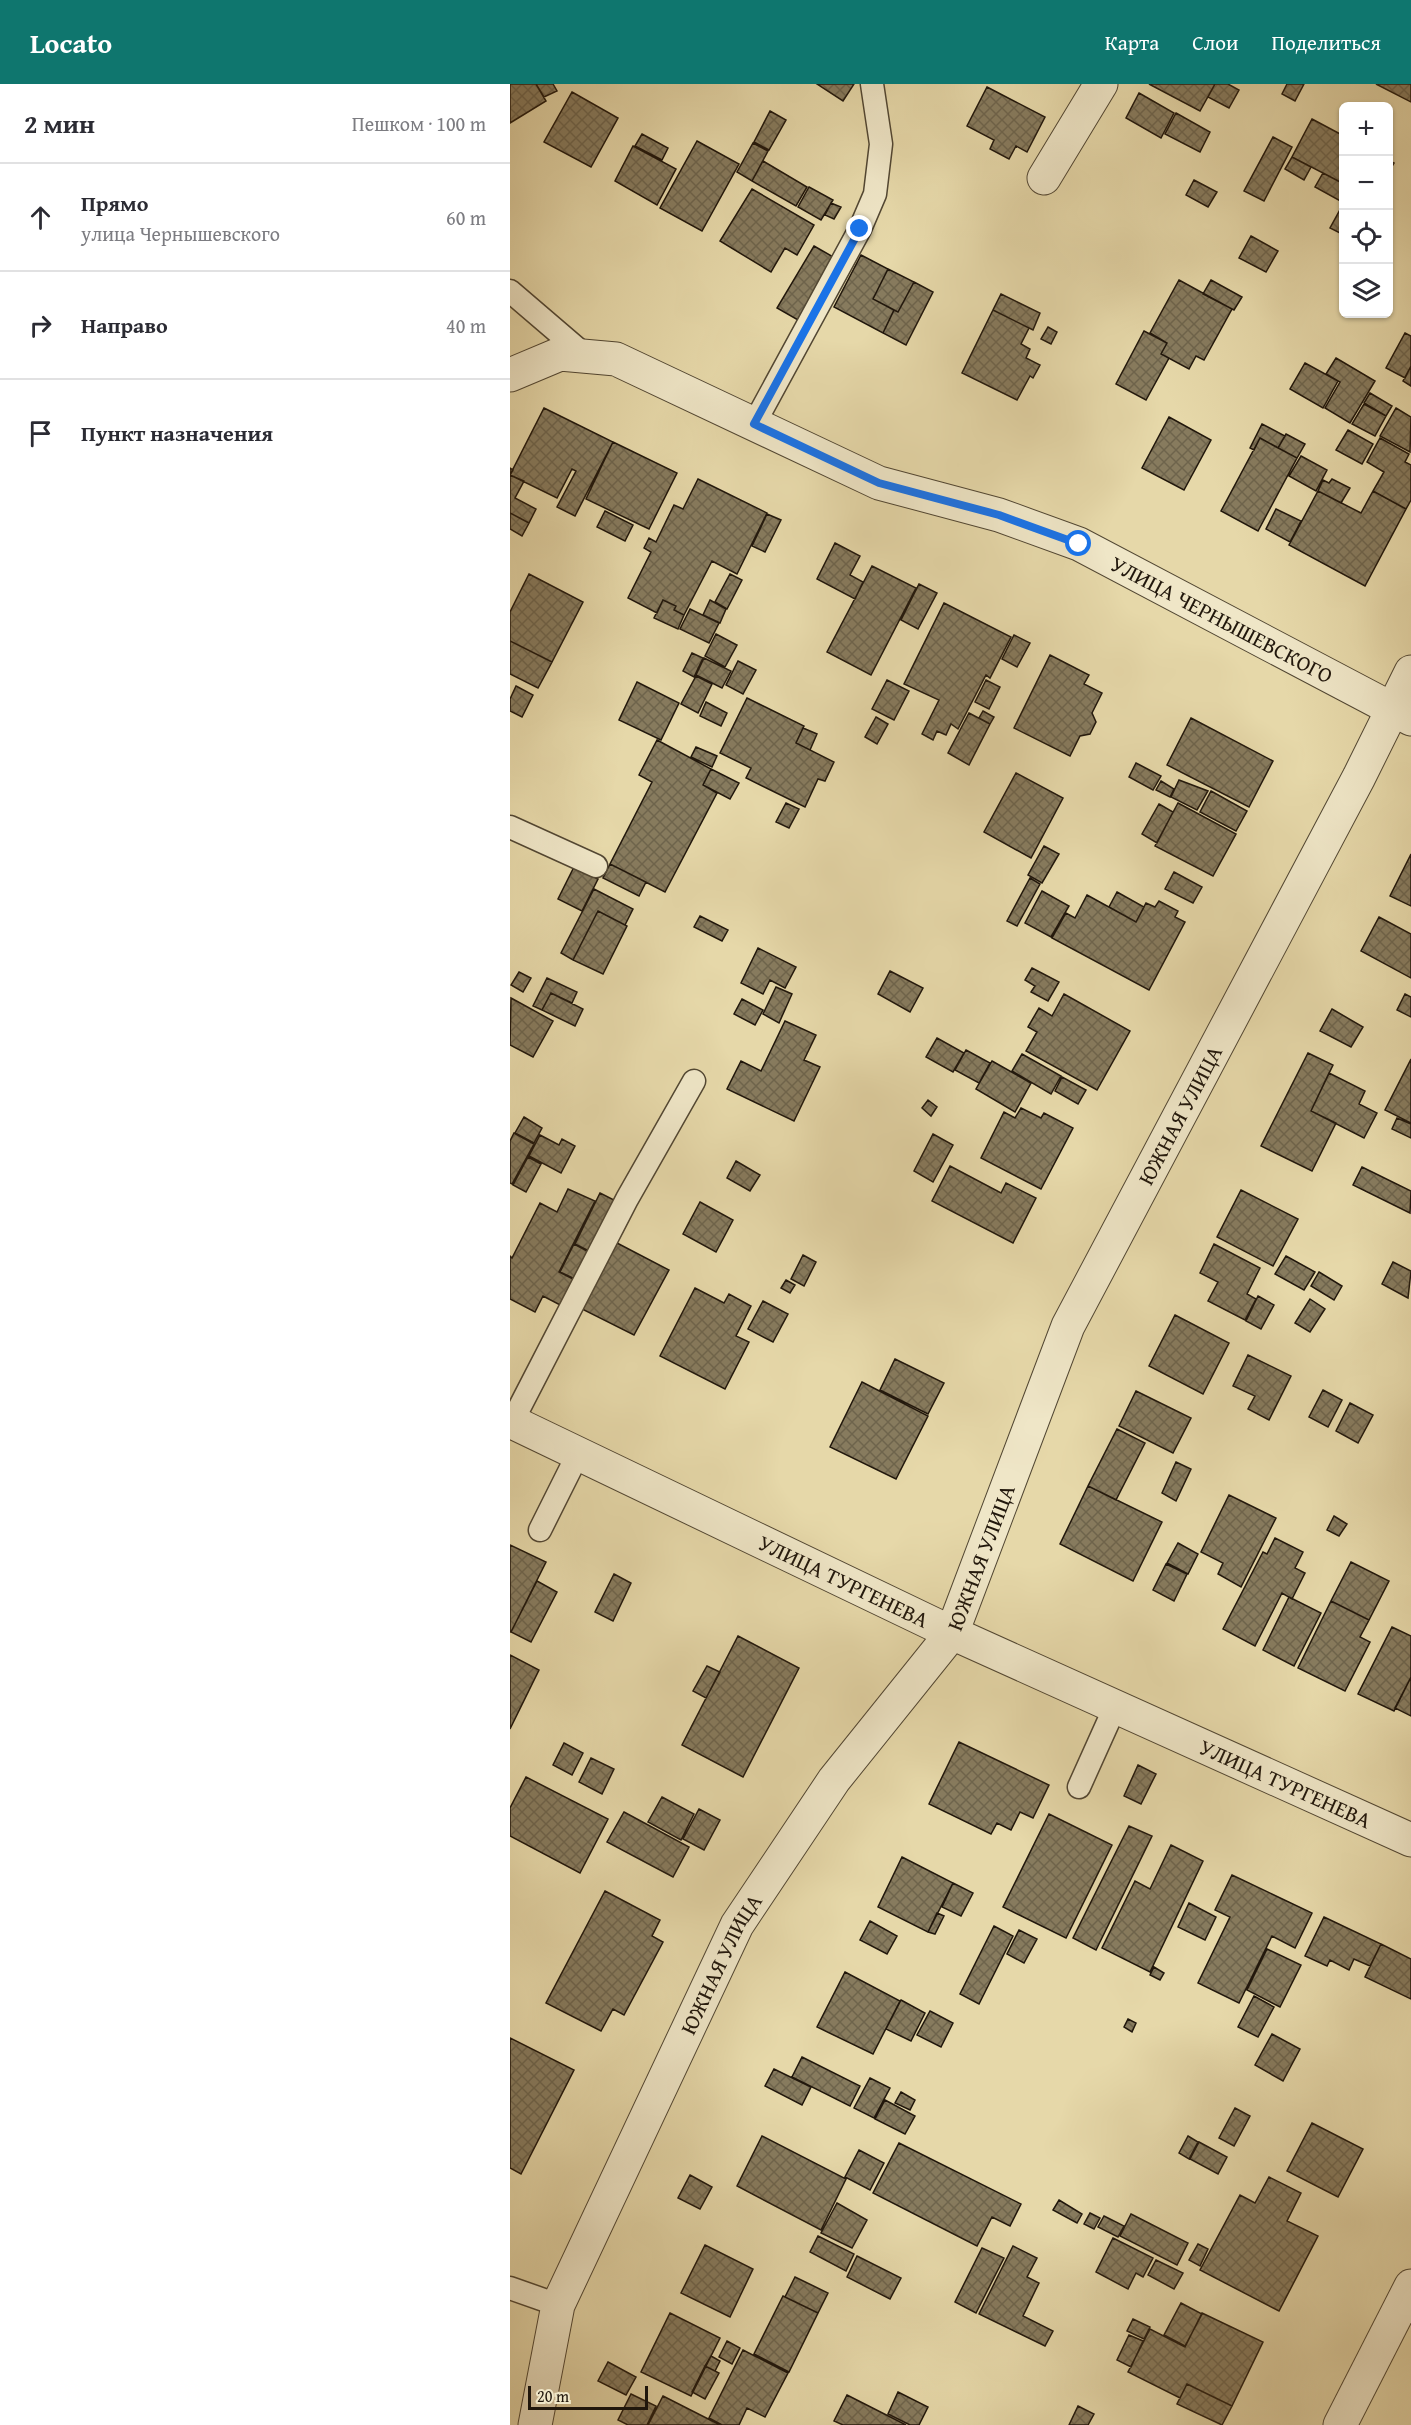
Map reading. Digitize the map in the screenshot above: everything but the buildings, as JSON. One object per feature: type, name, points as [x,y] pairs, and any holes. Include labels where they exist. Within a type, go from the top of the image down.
[{"type":"street","points":[[1044,178],[1101,84]]},
{"type":"street","name":"УЛИЦА ЧЕРНЫШЕВСКОГО","points":[[574,355],[616,359],[879,483],[999,515],[1079,544],[1402,714]]},
{"type":"street","points":[[510,375],[574,355]]},
{"type":"street","name":"ЮЖНАЯ УЛИЦА","points":[[535,2425],[558,2305],[737,1925],[834,1780],[952,1633],[1068,1326],[1402,714],[1411,672]]},
{"type":"street","name":"УЛИЦА ТУРГЕНЕВА","points":[[511,1422],[952,1633],[1411,1840]]},
{"type":"street","points":[[1340,2425],[1411,2286]]},
{"type":"lane","points":[[754,424],[860,229],[876,194],[881,144],[872,84]]},
{"type":"lane","points":[[510,291],[574,355]]},
{"type":"lane","points":[[510,827],[597,866]]},
{"type":"lane","points":[[511,1422],[627,1199],[694,1082]]},
{"type":"lane","points":[[540,1530],[578,1454]]},
{"type":"lane","points":[[1079,1788],[1115,1707]]},
{"type":"lane","points":[[510,2288],[558,2305]]},
{"type":"route","points":[[860,229],[754,424],[879,483],[999,515],[1079,544]]}]
